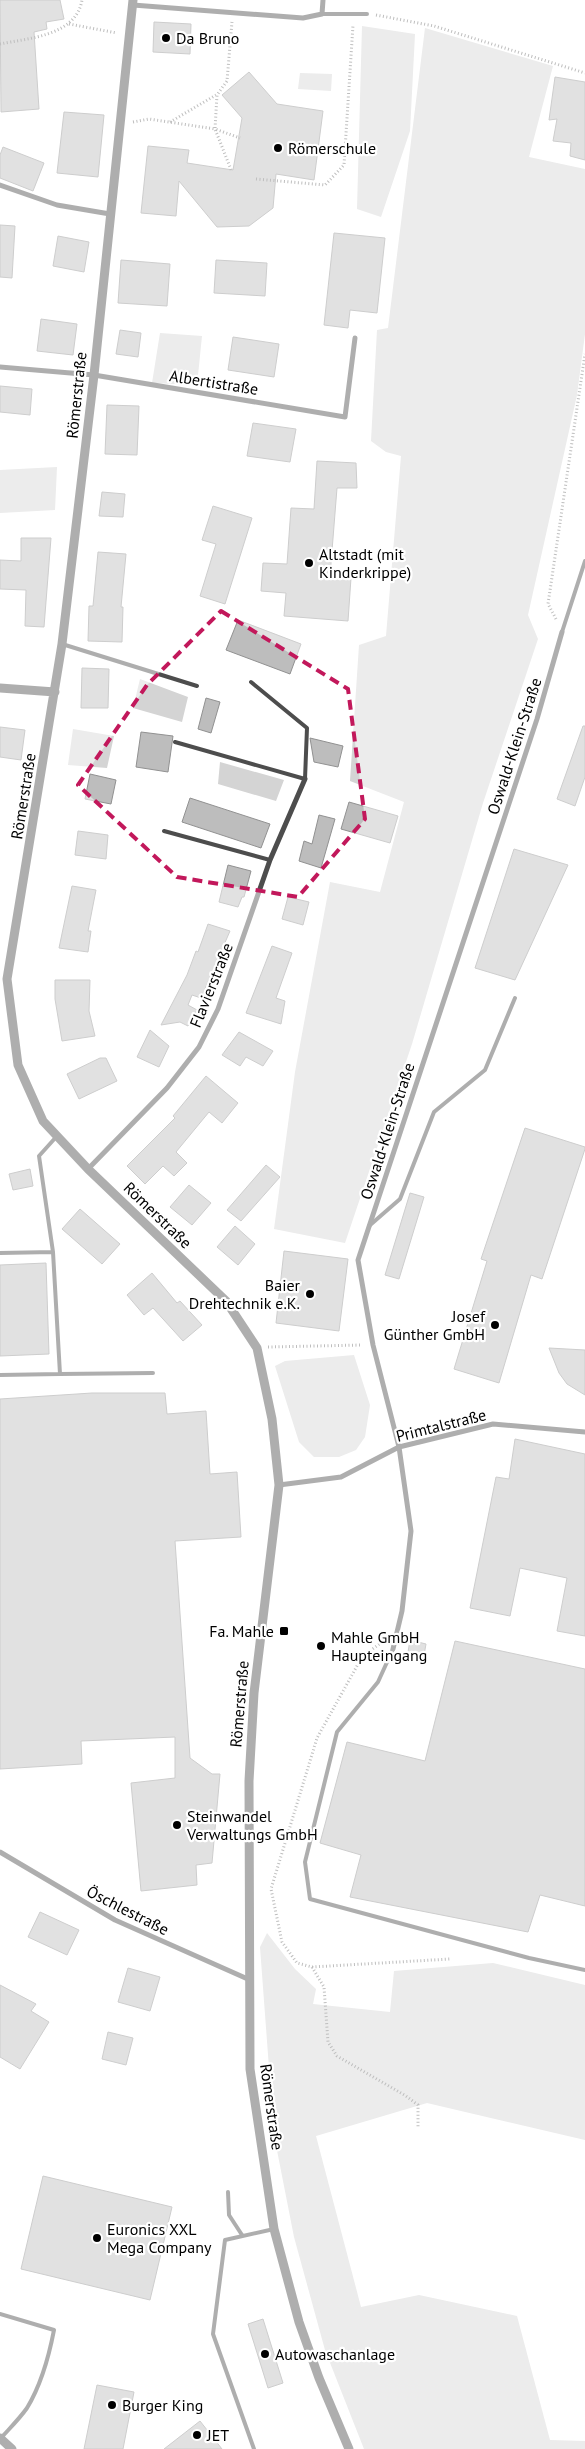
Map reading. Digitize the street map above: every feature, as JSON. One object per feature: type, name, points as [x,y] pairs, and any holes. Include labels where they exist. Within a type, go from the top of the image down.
[{"type":"street","points":[[133,3],[303,18],[322,14],[323,0]]},
{"type":"street","name":"Römerstraße","points":[[133,3],[94,375],[62,644],[7,979],[18,1065],[43,1121],[88,1169],[226,1301],[257,1348],[272,1419],[279,1485],[254,1693],[248,1781],[250,2068],[274,2229],[298,2322],[349,2449]]},
{"type":"street","points":[[0,185],[57,205],[110,214]]},
{"type":"street","name":"Albertistraße","points":[[0,367],[94,375],[345,417],[355,338]]},
{"type":"street","name":"Oswald-Klein-Straße","points":[[393,1649],[402,1610],[411,1531],[399,1446],[372,1345],[358,1260],[537,720],[562,632]]},
{"type":"street","points":[[0,688],[55,692]]},
{"type":"street","name":"Flavierstraße","points":[[88,1169],[167,1088],[199,1047],[218,1009],[270,860],[305,779]]},
{"type":"street","name":"Primtalstraße","points":[[279,1485],[341,1477],[399,1446],[493,1424],[585,1432]]},
{"type":"street","name":"Öschlestraße","points":[[0,1852],[114,1920],[250,1980]]},
{"type":"street","points":[[0,2438],[12,2449]]},
{"type":"lane","points":[[322,14],[367,14]]},
{"type":"lane","points":[[562,632],[585,560]]},
{"type":"lane","points":[[62,644],[197,686]]},
{"type":"lane","points":[[176,742],[305,779],[307,728],[251,682]]},
{"type":"lane","points":[[164,831],[270,860]]},
{"type":"lane","points":[[368,1227],[400,1199],[434,1112],[485,1070],[514,998]]},
{"type":"lane","points":[[57,1136],[39,1156],[53,1252],[60,1374]]},
{"type":"lane","points":[[0,1253],[53,1252]]},
{"type":"lane","points":[[0,1375],[153,1373]]},
{"type":"lane","points":[[393,1649],[378,1682],[337,1732],[305,1862],[310,1899],[529,1958],[585,1970]]},
{"type":"lane","points":[[228,2192],[229,2215],[242,2235]]},
{"type":"lane","points":[[254,2449],[212,2334],[225,2240],[274,2229]]},
{"type":"lane","points":[[0,2314],[54,2330],[49,2353],[37,2387],[26,2408],[0,2438]]},
{"type":"path","points":[[0,44],[56,32],[68,24],[80,10],[82,0]]},
{"type":"path","points":[[170,122],[217,95],[227,81],[233,12]]},
{"type":"path","points":[[256,179],[325,185],[344,165],[354,14]]},
{"type":"path","points":[[367,14],[434,26],[585,73]]},
{"type":"path","points":[[68,24],[129,36]]},
{"type":"path","points":[[217,95],[215,128],[232,172]]},
{"type":"path","points":[[120,124],[149,119],[215,128],[240,138]]},
{"type":"path","points":[[562,632],[548,604],[585,354]]},
{"type":"path","points":[[257,1348],[372,1345]]},
{"type":"path","points":[[396,1632],[362,1657],[317,1738],[271,1889],[282,1942],[297,1963],[312,1967],[450,1959]]},
{"type":"path","points":[[312,1967],[324,1986],[328,2042],[336,2056],[406,2096],[418,2105],[418,2127]]},
{"type":"highlighted area","points":[[221,611],[348,689],[365,819],[298,897],[177,877],[78,785],[147,685]]},
{"type":"shaded area","points":[[362,26],[415,34],[410,131],[381,217],[357,209]]},
{"type":"shaded area","points":[[425,28],[553,66],[529,157],[585,169],[585,334],[577,395],[528,615],[538,639],[483,803],[412,1044],[345,1243],[274,1229],[295,1072],[330,882],[380,892],[404,802],[350,781],[359,645],[386,636],[401,456],[386,452],[371,441],[377,330],[388,328]]},
{"type":"shaded area","points":[[300,73],[332,74],[331,91],[298,89]]},
{"type":"shaded area","points":[[160,333],[202,336],[197,385],[152,383]]},
{"type":"shaded area","points":[[57,467],[55,510],[0,513],[0,470]]},
{"type":"shaded area","points":[[140,679],[188,697],[182,722],[133,708]]},
{"type":"shaded area","points":[[73,729],[114,736],[107,768],[68,765]]},
{"type":"shaded area","points":[[220,762],[284,780],[276,801],[218,784]]},
{"type":"shaded area","points":[[354,1355],[370,1405],[365,1437],[356,1450],[339,1457],[314,1457],[299,1442],[275,1366],[285,1361]]},
{"type":"shaded area","points":[[267,1933],[295,1969],[316,1989],[313,2004],[390,2012],[394,1971],[493,1963],[585,1985],[585,2140],[427,2103],[316,2136],[361,2307],[419,2295],[517,2316],[550,2440],[585,2441],[585,2449],[364,2449],[325,2350],[294,2237],[274,2135],[260,1947]]},
{"type":"building","points":[[0,0],[60,0],[64,19],[46,22],[47,29],[34,32],[39,109],[1,112]]},
{"type":"building","points":[[154,22],[191,24],[190,54],[153,52]]},
{"type":"building","name":"Römerschule","points":[[249,72],[277,104],[323,111],[314,180],[276,174],[273,208],[249,226],[217,227],[179,181],[176,216],[141,213],[148,146],[189,150],[187,163],[233,170],[242,118],[222,95]]},
{"type":"building","points":[[555,77],[585,82],[585,160],[570,156],[571,143],[553,141],[557,119],[549,120]]},
{"type":"building","points":[[64,112],[104,115],[98,177],[57,173]]},
{"type":"building","points":[[3,147],[44,163],[33,191],[0,178],[0,155]]},
{"type":"building","points":[[0,225],[15,226],[12,278],[0,277]]},
{"type":"building","points":[[334,233],[385,238],[377,313],[350,310],[348,328],[324,325]]},
{"type":"building","points":[[58,236],[89,242],[84,272],[53,266]]},
{"type":"building","points":[[121,260],[170,264],[167,306],[118,303]]},
{"type":"building","points":[[216,260],[267,263],[265,296],[214,293]]},
{"type":"building","points":[[41,319],[77,324],[73,355],[37,351]]},
{"type":"building","points":[[120,330],[141,333],[138,357],[116,354]]},
{"type":"building","points":[[233,337],[279,344],[274,377],[228,370]]},
{"type":"building","points":[[0,386],[32,389],[30,415],[0,412]]},
{"type":"building","points":[[107,405],[139,406],[137,455],[105,454]]},
{"type":"building","points":[[253,423],[296,429],[290,462],[247,456]]},
{"type":"building","name":"Altstadt (mit Kinderkrippe)","points":[[317,461],[356,463],[357,488],[337,488],[330,576],[351,578],[348,621],[284,616],[286,593],[261,591],[263,563],[287,564],[291,508],[314,509]]},
{"type":"building","points":[[102,492],[125,494],[123,517],[99,516]]},
{"type":"building","points":[[213,506],[252,518],[225,604],[200,596],[216,544],[202,540]]},
{"type":"building","points":[[21,538],[51,538],[44,627],[25,626],[26,590],[0,589],[0,560],[21,561]]},
{"type":"building","points":[[98,552],[126,554],[121,607],[123,607],[122,642],[88,641],[89,606],[93,606]]},
{"type":"building","points":[[238,620],[301,644],[290,674],[226,650]]},
{"type":"building","points":[[82,668],[109,669],[108,708],[81,708]]},
{"type":"building","points":[[206,698],[220,702],[211,733],[198,729]]},
{"type":"building","points":[[583,726],[585,726],[585,777],[575,806],[557,799]]},
{"type":"building","points":[[0,727],[25,730],[21,760],[0,757]]},
{"type":"building","points":[[141,732],[173,736],[168,772],[136,767]]},
{"type":"building","points":[[310,738],[343,746],[338,767],[314,762]]},
{"type":"building","points":[[90,774],[116,780],[111,804],[85,799]]},
{"type":"building","points":[[190,798],[270,824],[261,848],[182,822]]},
{"type":"building","points":[[349,802],[398,816],[390,843],[341,829]]},
{"type":"building","points":[[319,815],[335,819],[321,868],[299,861],[304,841],[312,844]]},
{"type":"building","points":[[78,831],[108,835],[106,859],[75,855]]},
{"type":"building","points":[[514,849],[568,865],[515,980],[475,968]]},
{"type":"building","points":[[228,865],[251,871],[244,897],[242,897],[238,907],[219,902]]},
{"type":"building","points":[[72,886],[96,890],[88,931],[91,931],[88,952],[59,948]]},
{"type":"building","points":[[288,897],[309,902],[303,925],[282,919]]},
{"type":"building","points":[[208,924],[230,931],[201,998],[192,995],[188,1005],[197,1010],[188,1026],[180,1022],[161,1025],[187,975],[196,951],[198,952]]},
{"type":"building","points":[[272,946],[292,953],[276,998],[285,1001],[281,1024],[246,1013]]},
{"type":"building","points":[[55,980],[90,980],[89,1011],[95,1036],[62,1041],[55,999]]},
{"type":"building","points":[[150,1030],[169,1046],[159,1067],[137,1057]]},
{"type":"building","points":[[239,1032],[273,1051],[263,1066],[246,1057],[240,1066],[222,1055]]},
{"type":"building","points":[[100,1058],[106,1058],[117,1081],[79,1099],[67,1074]]},
{"type":"building","points":[[206,1076],[238,1103],[222,1123],[209,1112],[176,1152],[187,1163],[174,1176],[163,1166],[145,1184],[127,1166],[175,1118],[173,1116]]},
{"type":"building","points":[[525,1128],[585,1147],[585,1149],[542,1279],[531,1275],[499,1383],[454,1369],[487,1261],[481,1259]]},
{"type":"building","points":[[266,1165],[280,1177],[241,1221],[227,1210]]},
{"type":"building","points":[[30,1169],[33,1186],[13,1190],[9,1174]]},
{"type":"building","points":[[189,1185],[211,1203],[192,1225],[170,1207]]},
{"type":"building","points":[[410,1193],[424,1197],[399,1279],[385,1275]]},
{"type":"building","points":[[80,1209],[120,1244],[102,1264],[62,1229]]},
{"type":"building","points":[[235,1226],[255,1244],[238,1265],[217,1247]]},
{"type":"building","points":[[284,1251],[348,1259],[339,1331],[276,1323]]},
{"type":"building","points":[[46,1263],[49,1354],[0,1356],[0,1265]]},
{"type":"building","points":[[152,1273],[177,1303],[180,1301],[202,1325],[183,1341],[153,1308],[144,1315],[127,1295]]},
{"type":"building","points":[[549,1348],[585,1350],[585,1395],[567,1384],[559,1373]]},
{"type":"building","points":[[92,1393],[165,1393],[167,1414],[206,1411],[210,1474],[237,1472],[241,1537],[175,1541],[190,1758],[212,1774],[220,1774],[212,1863],[196,1865],[197,1885],[141,1891],[131,1783],[175,1778],[175,1737],[81,1741],[82,1764],[0,1769],[0,1399]]},
{"type":"building","points":[[515,1439],[585,1454],[585,1636],[557,1631],[567,1578],[520,1568],[510,1616],[470,1608],[496,1477],[509,1479]]},
{"type":"building","points":[[410,1640],[426,1644],[423,1661],[407,1658]]},
{"type":"building","points":[[455,1641],[585,1669],[585,1906],[540,1895],[528,1932],[350,1897],[361,1855],[320,1843],[347,1742],[425,1761]]},
{"type":"building","points":[[40,1912],[79,1930],[67,1955],[28,1937]]},
{"type":"building","points":[[128,1968],[160,1977],[150,2011],[118,2002]]},
{"type":"building","points":[[0,1985],[36,2004],[31,2011],[49,2022],[20,2069],[0,2057]]},
{"type":"building","points":[[108,2032],[133,2038],[126,2065],[102,2059]]},
{"type":"building","points":[[43,2176],[172,2207],[150,2300],[21,2269]]},
{"type":"building","name":"Autowaschanlage","points":[[263,2319],[283,2383],[268,2388],[248,2324]]},
{"type":"building","name":"Burger King","points":[[97,2385],[134,2392],[123,2449],[84,2449]]},
{"type":"building","name":"JET","points":[[200,2421],[222,2449],[164,2449]]},
{"type":"place","name":"Da Bruno","points":[[166,38]]},
{"type":"place","name":"Römerschule","points":[[278,148]]},
{"type":"place","name":"Altstadt (mit Kinderkrippe)","points":[[309,563]]},
{"type":"place","name":"Baier Drehtechnik e.K.","points":[[310,1294]]},
{"type":"place","name":"Josef Günther GmbH","points":[[495,1325]]},
{"type":"place","name":"Fa. Mahle","points":[[284,1631]]},
{"type":"place","name":"Mahle GmbH Haupteingang","points":[[321,1646]]},
{"type":"place","name":"Steinwandel Verwaltungs GmbH","points":[[177,1825]]},
{"type":"place","name":"Euronics XXL Mega Company","points":[[97,2238]]},
{"type":"place","name":"Autowaschanlage","points":[[265,2354]]},
{"type":"place","name":"Burger King","points":[[112,2405]]},
{"type":"place","name":"JET","points":[[197,2435]]}]
